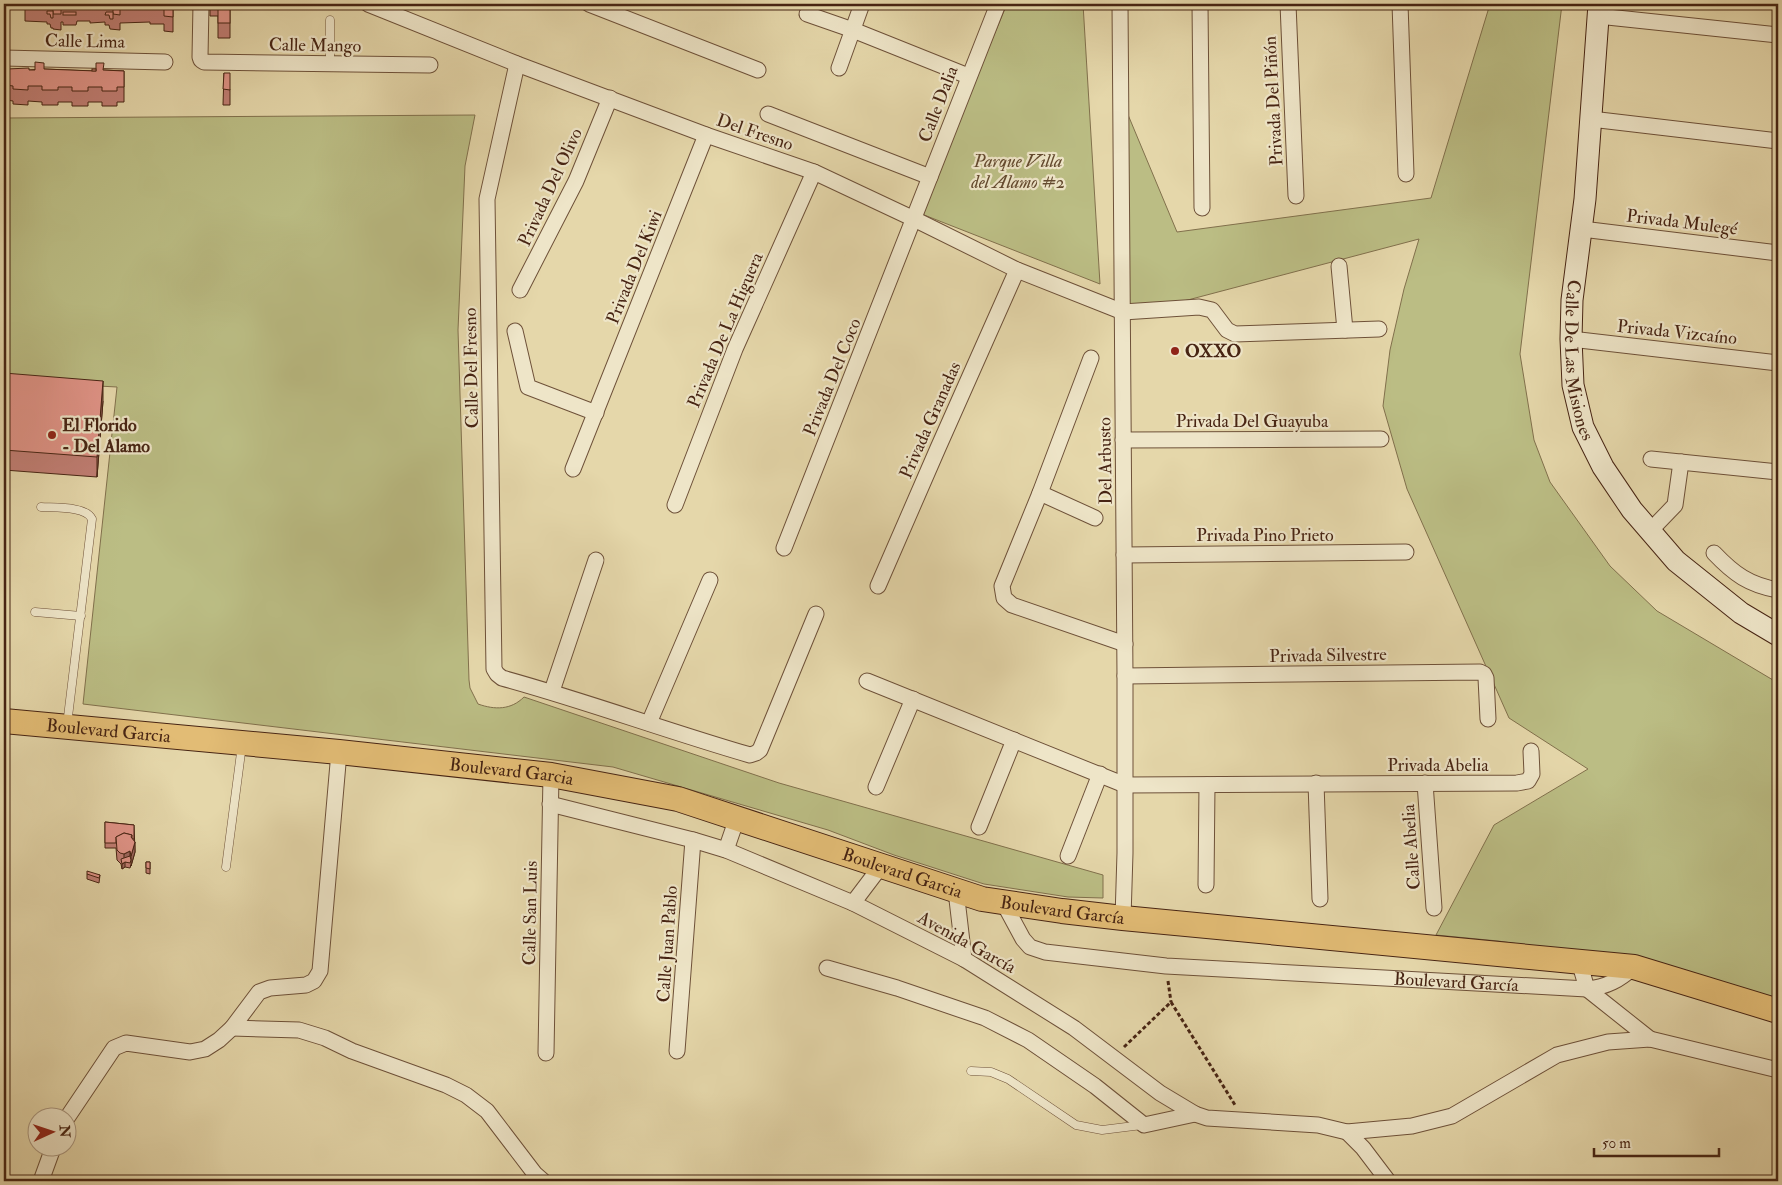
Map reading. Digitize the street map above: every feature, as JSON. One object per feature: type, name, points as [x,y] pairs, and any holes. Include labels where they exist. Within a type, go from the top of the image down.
[{"type":"main road","name":"Boulevard Garcia","points":[[4,721],[551,774],[678,798],[956,891],[982,899],[1003,902]]},
{"type":"main road","name":"Boulevard García","points":[[1003,902],[1123,918],[1579,960],[1634,967],[1778,1011]]},
{"type":"street","name":"Calle Mango","points":[[201,4],[201,60],[204,62],[430,65]]},
{"type":"street","name":"Del Fresno","points":[[368,4],[407,11],[517,64],[814,172],[1017,270],[1123,312]]},
{"type":"street","points":[[589,4],[758,70]]},
{"type":"street","points":[[839,68],[862,4]]},
{"type":"street","name":"Calle Dalia","points":[[914,219],[968,76],[998,4]]},
{"type":"street","name":"Del Arbusto","points":[[1120,4],[1125,644],[1123,918]]},
{"type":"street","points":[[1200,4],[1202,208]]},
{"type":"street","name":"Privada Del Piñón","points":[[1288,4],[1296,196]]},
{"type":"street","points":[[1400,4],[1406,174]]},
{"type":"street","points":[[1599,10],[1778,35]]},
{"type":"street","name":"Calle De Las Misiones","points":[[1599,10],[1582,229],[1572,300],[1573,385],[1583,427],[1603,466],[1632,510],[1676,561],[1741,613],[1778,635]]},
{"type":"street","points":[[806,14],[853,30],[968,76]]},
{"type":"street","name":"Calle Lima","points":[[4,58],[165,62]]},
{"type":"street","name":"Calle Del Fresno","points":[[517,64],[487,199],[494,669],[502,678],[552,691]]},
{"type":"street","name":"Privada Del Olivo","points":[[520,290],[576,181],[610,98]]},
{"type":"street","points":[[768,114],[930,177]]},
{"type":"street","points":[[1591,119],[1778,141]]},
{"type":"street","name":"Privada Del Kiwi","points":[[573,469],[706,134]]},
{"type":"street","name":"Privada De La Higuera","points":[[675,506],[735,349],[814,172]]},
{"type":"street","name":"Privada Del Coco","points":[[784,548],[914,219]]},
{"type":"street","name":"Privada Mulegé","points":[[1582,229],[1778,253]]},
{"type":"street","points":[[1339,266],[1345,330]]},
{"type":"street","name":"Privada Granadas","points":[[878,586],[1017,270]]},
{"type":"street","points":[[1123,312],[1200,308],[1212,310],[1227,330],[1235,334],[1378,329]]},
{"type":"street","points":[[515,331],[528,387],[596,412]]},
{"type":"street","name":"Privada Vizcaíno","points":[[1571,339],[1778,362]]},
{"type":"street","points":[[1091,358],[1040,493],[1002,586],[1004,598],[1012,605],[1125,644]]},
{"type":"street","name":"Privada Del Guayuba","points":[[1124,440],[1381,439]]},
{"type":"street","points":[[1651,458],[1778,472]]},
{"type":"street","points":[[1650,532],[1675,505],[1681,462]]},
{"type":"street","points":[[1040,493],[1095,518]]},
{"type":"street","name":"Privada Pino Prieto","points":[[1124,555],[1406,552]]},
{"type":"street","points":[[1714,554],[1731,571],[1744,578],[1778,590]]},
{"type":"street","points":[[596,560],[552,691],[695,739],[750,755],[760,750],[816,614]]},
{"type":"street","points":[[648,723],[710,580]]},
{"type":"street","name":"Privada Silvestre","points":[[1125,676],[1480,672],[1486,678],[1488,719]]},
{"type":"street","points":[[866,680],[1125,784]]},
{"type":"street","points":[[876,786],[913,699]]},
{"type":"street","points":[[979,827],[1014,740]]},
{"type":"street","name":"Privada Abelia","points":[[1125,784],[1517,783],[1528,781],[1532,774],[1532,751]]},
{"type":"street","points":[[74,1108],[114,1048],[126,1043],[190,1052],[204,1049],[219,1040],[232,1028],[259,992],[270,988],[306,985],[314,981],[320,972],[339,752]]},
{"type":"street","name":"Calle San Luis","points":[[546,1053],[551,774]]},
{"type":"street","points":[[1068,856],[1100,774]]},
{"type":"street","points":[[1316,783],[1320,899]]},
{"type":"street","name":"Calle Abelia","points":[[1425,783],[1434,908]]},
{"type":"street","points":[[1206,885],[1207,785]]},
{"type":"street","name":"Avenida García","points":[[550,804],[726,850],[853,903],[964,958],[1074,1028],[1160,1093],[1195,1114],[1207,1118],[1318,1125],[1347,1132]]},
{"type":"street","points":[[726,850],[737,818]]},
{"type":"street","name":"Calle Juan Pablo","points":[[677,1051],[693,840]]},
{"type":"street","points":[[853,903],[881,866]]},
{"type":"street","points":[[956,891],[964,958]]},
{"type":"street","name":"Boulevard García","points":[[1003,902],[1023,939],[1030,947],[1045,952],[1166,966],[1587,989],[1601,988],[1620,980],[1634,967]]},
{"type":"street","points":[[1579,960],[1587,989],[1650,1038]]},
{"type":"street","points":[[827,968],[897,988],[985,1018],[1028,1040],[1095,1086],[1144,1124],[1195,1114]]},
{"type":"street","points":[[232,1028],[298,1030],[325,1038],[352,1051],[446,1085],[466,1095],[487,1110],[542,1181]]},
{"type":"street","points":[[1347,1132],[1412,1126],[1452,1116],[1557,1056],[1608,1042],[1650,1038],[1778,1070]]},
{"type":"street","points":[[1347,1132],[1363,1148],[1388,1181]]},
{"type":"street","points":[[41,1181],[49,1158]]},
{"type":"lane","points":[[330,20],[330,64]]},
{"type":"lane","points":[[41,506],[82,510],[89,514],[92,519],[67,726]]},
{"type":"lane","points":[[35,612],[81,616]]},
{"type":"lane","points":[[226,867],[242,743]]},
{"type":"lane","points":[[971,1070],[991,1072],[1008,1079],[1076,1125],[1102,1130],[1144,1124]]},
{"type":"path","points":[[1166,966],[1171,1002],[1244,1121]]},
{"type":"path","points":[[1113,1058],[1171,1002]]},
{"type":"green space","name":"Parque Villa del Alamo #2","points":[[1007,4],[1083,4],[1100,284],[919,213]]},
{"type":"green space","points":[[1490,4],[1562,4],[1520,354],[1534,440],[1550,482],[1610,566],[1657,611],[1778,683],[1778,1000],[1609,957],[1498,941],[1436,935],[1494,825],[1588,769],[1509,718],[1407,489],[1383,406],[1390,350],[1404,289],[1419,239],[1146,311],[1123,312],[1121,98],[1177,232],[1431,198]]},
{"type":"green space","points":[[475,115],[465,166],[458,330],[469,680],[470,688],[478,704],[502,708],[514,704],[524,697],[779,783],[1103,875],[1103,898],[1068,897],[984,884],[894,855],[828,830],[613,767],[83,704],[117,387],[4,381],[4,118]]},
{"type":"building","points":[[25,4],[173,4],[173,17],[164,16],[164,9],[150,9],[150,7],[120,8],[120,15],[113,14],[113,7],[61,7],[61,14],[53,14],[53,6]]},
{"type":"building","points":[[218,4],[230,4],[230,23],[218,23]]},
{"type":"building","points":[[47,11],[53,11],[53,18],[51,18],[50,14],[47,14]]},
{"type":"building","points":[[63,12],[76,12],[76,15],[63,15]]},
{"type":"building","points":[[106,12],[113,12],[113,19],[110,19],[109,15],[105,15]]},
{"type":"building","points":[[35,62],[44,63],[44,69],[96,71],[96,63],[104,63],[103,70],[124,71],[124,87],[117,87],[117,91],[102,91],[102,87],[88,87],[88,91],[72,91],[72,87],[58,87],[58,90],[42,90],[42,86],[28,86],[28,90],[13,89],[13,86],[6,85],[7,69],[29,68],[29,70],[35,70]]},
{"type":"building","points":[[224,73],[230,73],[230,90],[223,89]]},
{"type":"building","name":"El Florido - Del Alamo","points":[[4,373],[103,381],[97,457],[4,450]]},
{"type":"building","points":[[105,822],[134,825],[134,839],[132,839],[132,835],[124,833],[116,837],[116,843],[105,843]]},
{"type":"building","points":[[124,833],[132,835],[131,837],[135,842],[131,856],[130,851],[124,854],[117,850],[116,837]]},
{"type":"building","points":[[130,856],[130,863],[125,862],[122,864],[121,859]]},
{"type":"building","points":[[146,862],[150,862],[150,869],[146,868]]},
{"type":"building","points":[[87,871],[100,875],[99,878],[87,874]]},
{"type":"place","name":"OXXO","points":[[1175,351]]},
{"type":"place","name":"El Florido - Del Alamo","points":[[52,435]]}]
